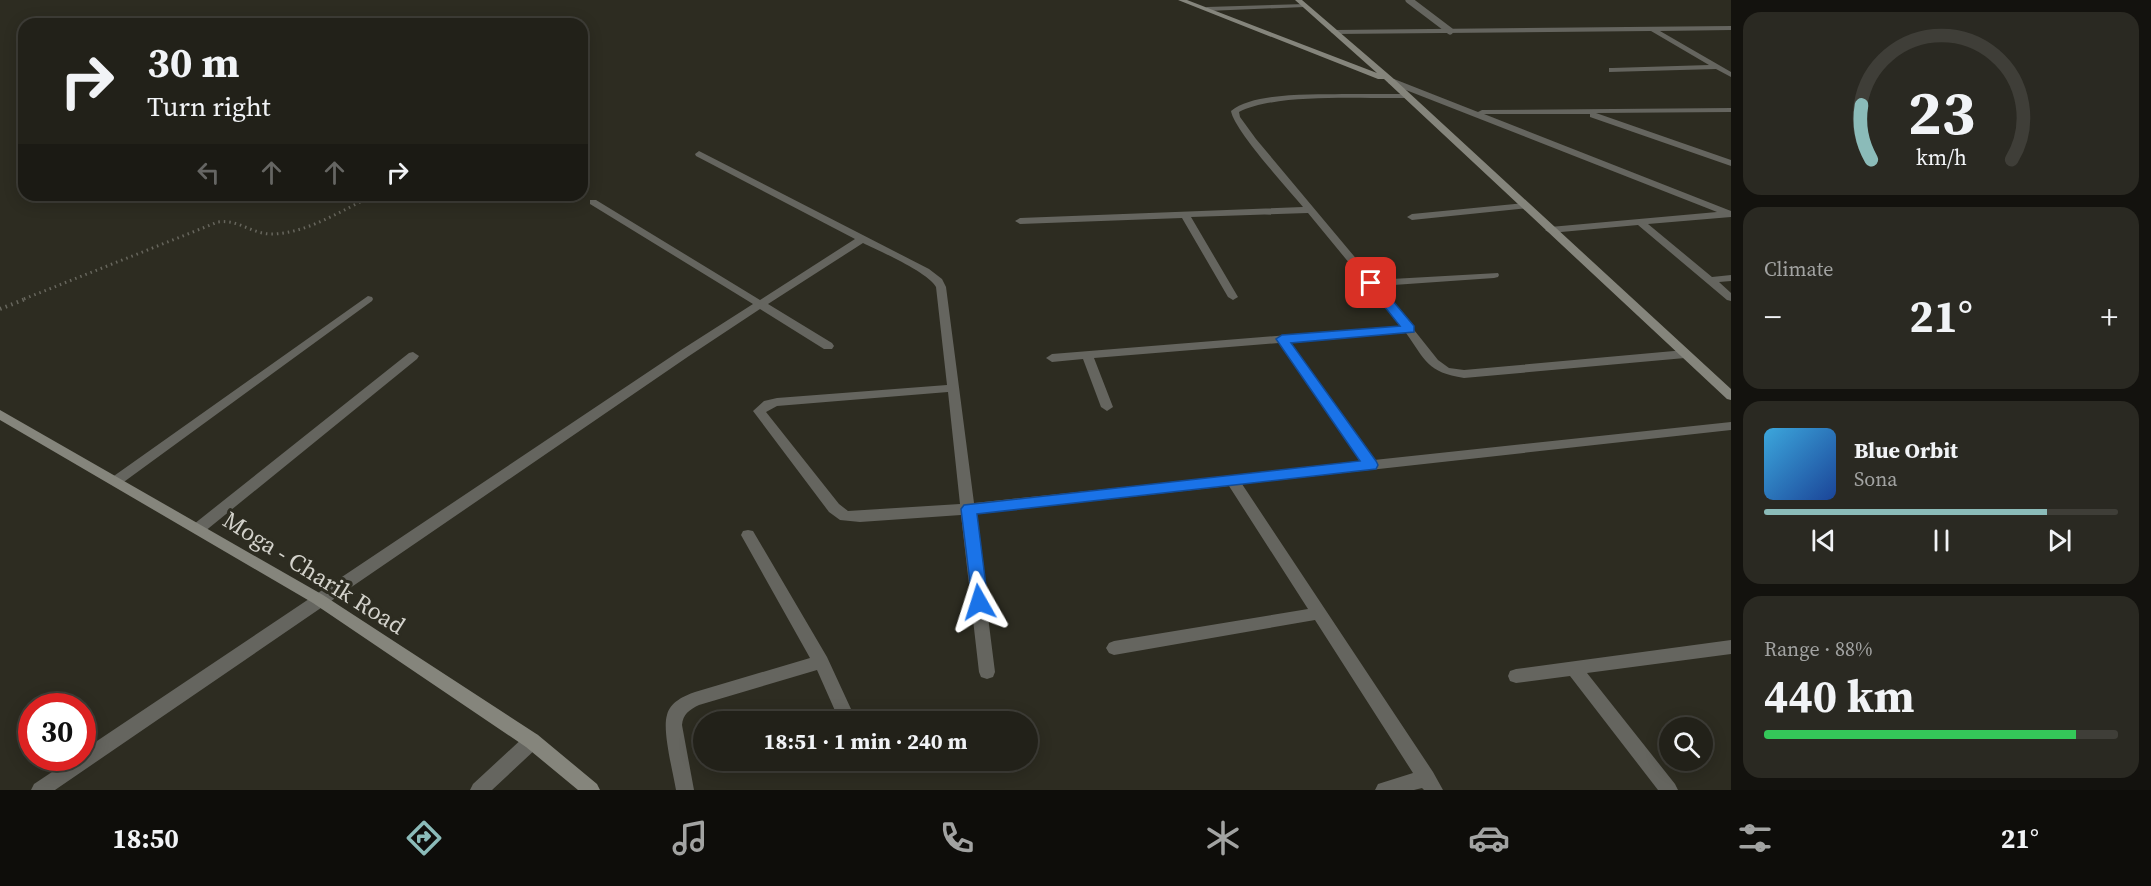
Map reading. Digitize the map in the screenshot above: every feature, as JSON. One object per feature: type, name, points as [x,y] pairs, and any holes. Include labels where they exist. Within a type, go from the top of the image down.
[{"type":"street","points":[[1181,0],[1475,112],[1730,214]]},
{"type":"street","points":[[1207,9],[1301,3],[1391,81],[1404,96],[1731,396]]},
{"type":"street","points":[[1334,32],[1731,28]]},
{"type":"street","points":[[1653,29],[1731,75]]},
{"type":"street","points":[[1612,70],[1717,67]]},
{"type":"street","points":[[1404,96],[1266,100],[1241,106],[1235,111],[1236,117],[1253,141],[1409,329],[1434,363],[1443,370],[1454,373],[1685,354]]},
{"type":"street","points":[[1475,112],[1731,110]]},
{"type":"street","points":[[1583,111],[1731,163]]},
{"type":"street","points":[[699,154],[863,238],[925,271],[938,281],[941,287],[954,388],[987,672]]},
{"type":"street","points":[[593,202],[828,346]]},
{"type":"street","points":[[1412,217],[1524,206]]},
{"type":"street","points":[[1020,221],[1311,210]]},
{"type":"street","points":[[1550,230],[1730,214]]},
{"type":"street","points":[[1185,215],[1233,297]]},
{"type":"street","points":[[1640,222],[1731,298]]},
{"type":"street","points":[[40,790],[318,599],[759,303],[863,238]]},
{"type":"street","points":[[1371,283],[1494,275]]},
{"type":"street","points":[[1710,280],[1731,278]]},
{"type":"street","points":[[116,480],[368,298]]},
{"type":"street","points":[[1052,357],[1409,329]]},
{"type":"street","points":[[1282,339],[1370,465]]},
{"type":"street","points":[[1087,355],[1107,407]]},
{"type":"street","points":[[199,528],[413,356]]},
{"type":"street","points":[[954,388],[777,402],[768,404],[759,411],[834,508],[846,516],[882,516],[969,509],[1731,426]]},
{"type":"street","name":"Moga - Charik Road","points":[[0,414],[318,599],[532,741],[591,790]]},
{"type":"street","points":[[1232,480],[1430,784],[1384,790]]},
{"type":"street","points":[[748,534],[821,662],[844,711]]},
{"type":"street","points":[[1114,648],[1318,613]]},
{"type":"street","points":[[1516,676],[1731,647]]},
{"type":"street","points":[[685,790],[674,725],[675,715],[683,705],[714,692],[821,662]]},
{"type":"street","points":[[1573,668],[1669,790]]},
{"type":"street","points":[[479,790],[532,741]]},
{"type":"lane","points":[[1409,0],[1450,31]]},
{"type":"path","points":[[0,309],[218,222],[233,220],[262,233],[284,233],[361,201]]},
{"type":"route","points":[[979,602],[969,509],[1370,465],[1282,339],[1409,329],[1371,283]]}]
